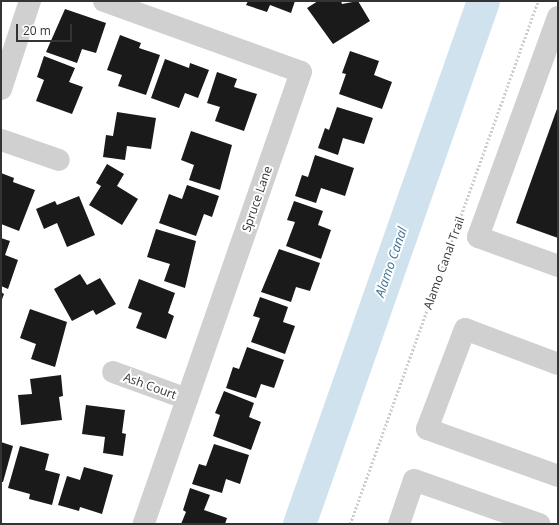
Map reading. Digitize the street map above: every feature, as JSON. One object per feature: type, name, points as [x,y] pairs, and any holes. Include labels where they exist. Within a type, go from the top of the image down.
[{"type":"street","points":[[1,89],[30,1]]},
{"type":"street","name":"Spruce Lane","points":[[104,1],[301,72],[144,524]]},
{"type":"street","points":[[558,17],[478,237],[558,266]]},
{"type":"street","points":[[1,140],[59,160]]},
{"type":"street","points":[[558,364],[465,329],[427,429],[558,476]]},
{"type":"street","name":"Ash Court","points":[[114,372],[188,399]]},
{"type":"street","points":[[399,524],[414,480],[539,524]]},
{"type":"path","name":"Alamo Canal Trail","points":[[350,524],[538,1]]},
{"type":"building","points":[[248,1],[295,1],[291,13],[270,5],[267,12],[246,5]]},
{"type":"building","points":[[318,1],[341,1],[342,4],[358,1],[370,21],[333,44],[307,8]]},
{"type":"building","points":[[65,9],[106,23],[96,53],[82,49],[77,63],[46,52]]},
{"type":"building","points":[[120,35],[141,43],[139,48],[160,55],[146,95],[118,86],[122,75],[107,70]]},
{"type":"building","points":[[350,51],[379,61],[374,75],[392,82],[382,109],[339,94],[346,74],[342,73]]},
{"type":"building","points":[[44,56],[75,68],[69,82],[83,87],[72,114],[36,101],[44,80],[37,77]]},
{"type":"building","points":[[165,59],[189,68],[190,63],[209,70],[198,98],[185,93],[179,108],[151,98]]},
{"type":"building","points":[[217,72],[237,79],[234,87],[257,94],[244,131],[215,121],[220,107],[207,103]]},
{"type":"building","points":[[558,106],[558,238],[516,223]]},
{"type":"building","points":[[337,107],[373,118],[364,144],[343,138],[338,155],[318,148],[325,128],[329,130]]},
{"type":"building","points":[[117,112],[156,118],[151,149],[127,146],[125,160],[103,157],[106,135],[113,136]]},
{"type":"building","points":[[191,131],[232,145],[220,190],[189,180],[194,165],[181,160]]},
{"type":"building","points":[[315,155],[354,168],[345,196],[321,188],[316,203],[295,196],[302,175],[308,177]]},
{"type":"building","points":[[107,164],[124,174],[117,186],[138,199],[122,225],[89,205],[101,186],[96,183]]},
{"type":"building","points":[[1,173],[14,178],[13,182],[35,190],[19,231],[1,224]]},
{"type":"building","points":[[187,185],[219,196],[212,217],[204,214],[196,236],[159,223],[169,194],[182,199]]},
{"type":"building","points":[[79,196],[95,235],[67,247],[57,223],[44,229],[36,209],[55,201],[57,205]]},
{"type":"building","points":[[294,201],[323,211],[318,225],[331,230],[321,259],[286,246],[295,222],[287,220]]},
{"type":"building","points":[[156,229],[196,241],[185,288],[164,281],[170,264],[147,257]]},
{"type":"building","points":[[1,238],[10,241],[5,255],[18,260],[8,289],[1,286]]},
{"type":"building","points":[[279,249],[320,263],[310,291],[296,287],[291,302],[261,292]]},
{"type":"building","points":[[80,274],[87,285],[100,278],[116,304],[96,315],[93,310],[72,321],[54,289]]},
{"type":"building","points":[[139,279],[175,293],[168,313],[174,316],[166,339],[136,328],[142,313],[128,308]]},
{"type":"building","points":[[1,292],[4,294],[1,302]]},
{"type":"building","points":[[260,297],[288,307],[283,322],[295,326],[285,354],[251,342],[260,318],[253,316]]},
{"type":"building","points":[[30,309],[67,322],[55,367],[31,359],[36,344],[20,338]]},
{"type":"building","points":[[247,347],[284,360],[274,388],[261,384],[256,398],[226,388],[233,367],[239,369]]},
{"type":"building","points":[[61,375],[63,396],[59,397],[62,420],[21,425],[18,395],[32,394],[30,379]]},
{"type":"building","points":[[224,391],[254,403],[249,417],[261,422],[251,450],[213,436],[220,415],[215,413]]},
{"type":"building","points":[[86,405],[125,410],[122,433],[126,434],[123,456],[103,453],[105,437],[82,434]]},
{"type":"building","points":[[1,442],[13,446],[3,482],[1,482]]},
{"type":"building","points":[[214,444],[249,455],[240,484],[226,479],[222,493],[192,484],[199,464],[206,466]]},
{"type":"building","points":[[20,446],[49,454],[45,470],[60,474],[52,505],[29,499],[30,494],[8,488]]},
{"type":"building","points":[[84,467],[113,475],[102,514],[80,507],[79,511],[58,505],[67,476],[80,480]]},
{"type":"building","points":[[190,488],[210,495],[204,510],[227,518],[225,524],[181,524],[186,512],[183,510]]},
{"type":"waterway","name":"Alamo Canal","points":[[299,524],[483,1]]}]
